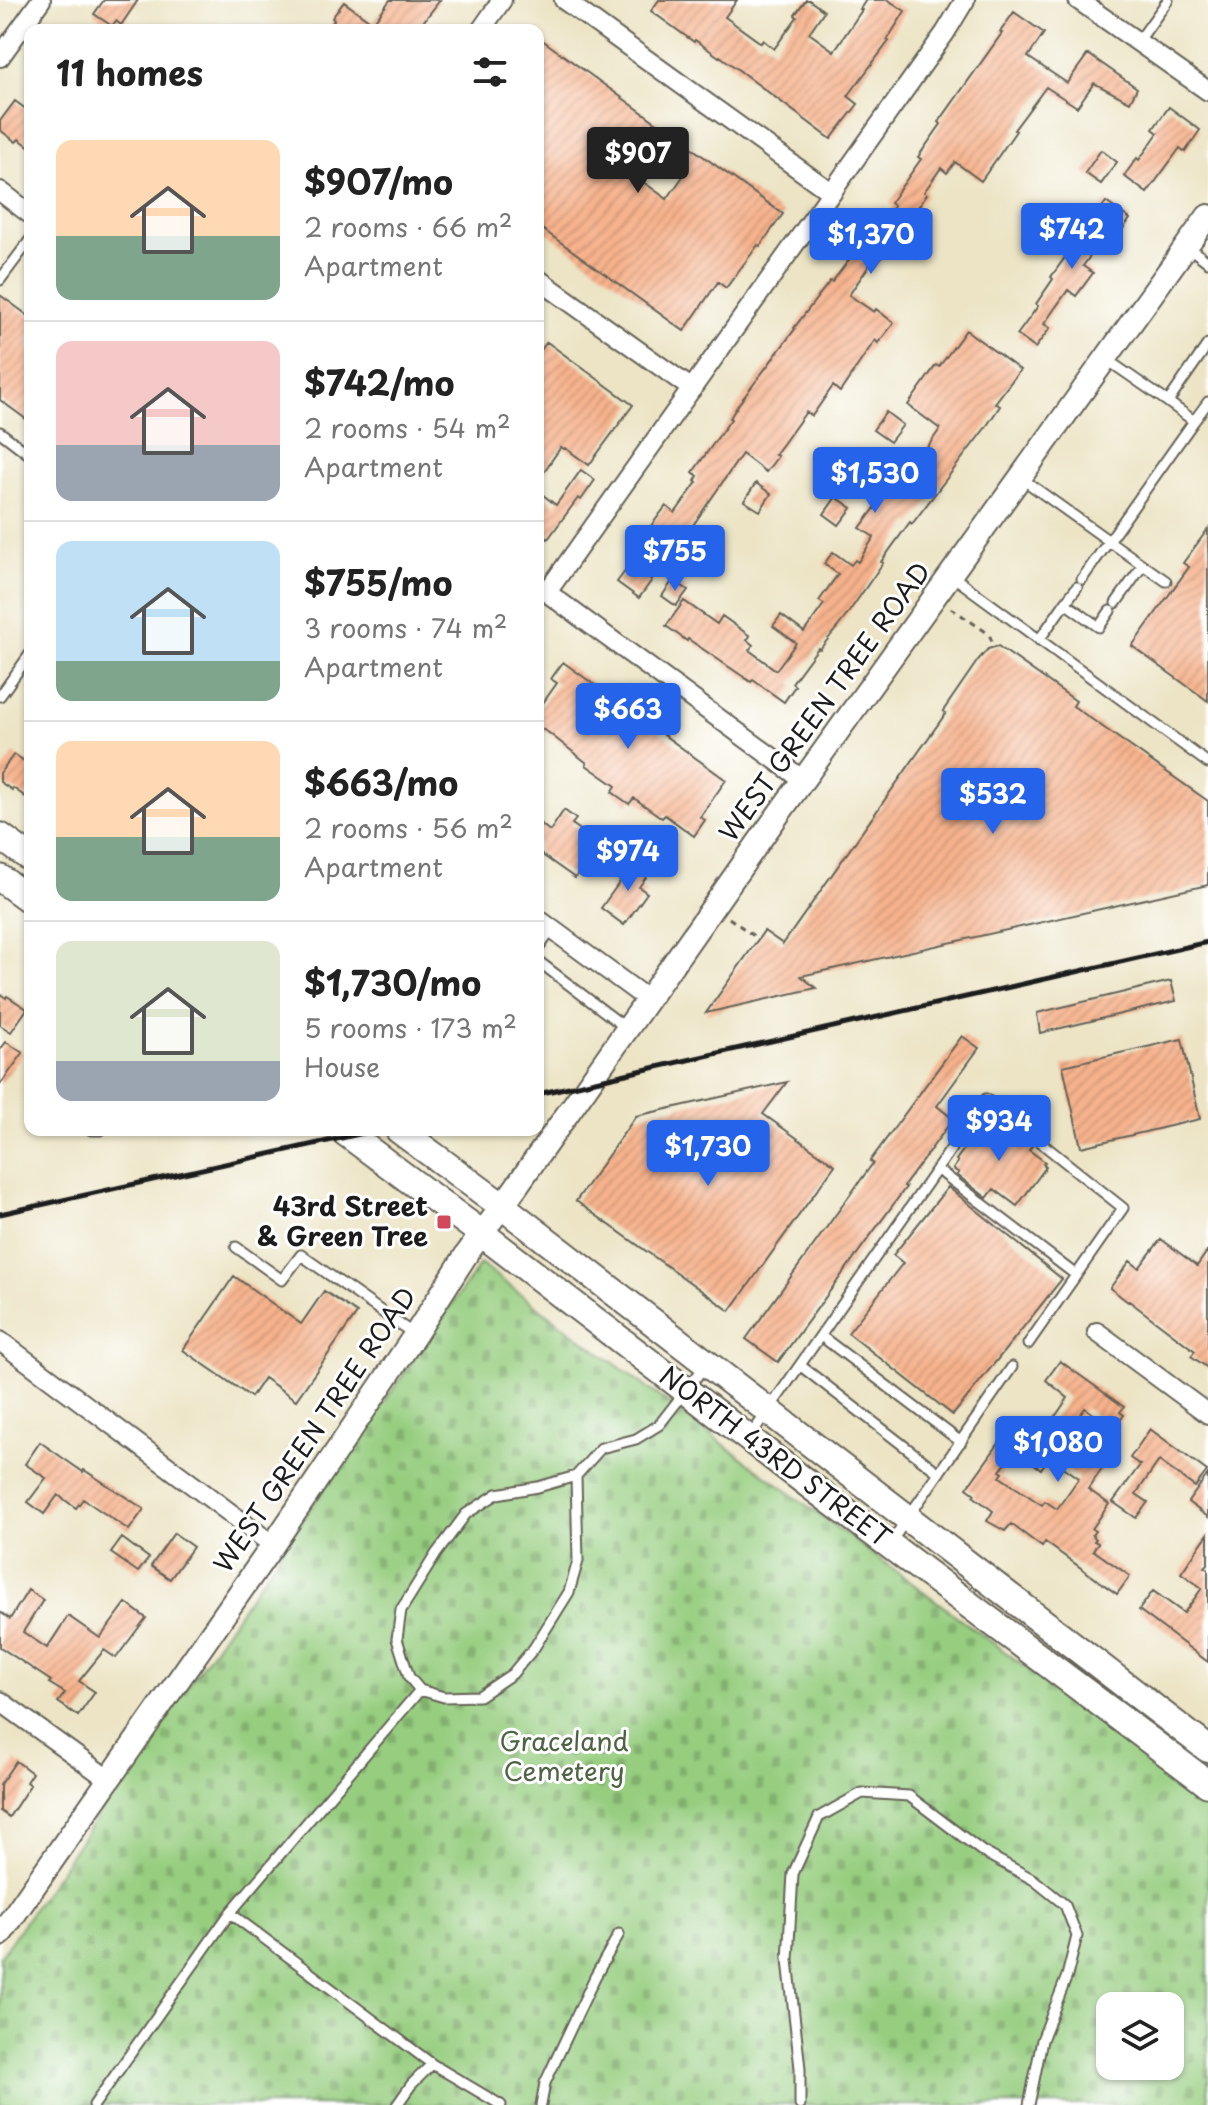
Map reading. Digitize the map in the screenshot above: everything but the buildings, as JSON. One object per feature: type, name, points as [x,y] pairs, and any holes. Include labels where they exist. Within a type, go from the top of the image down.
[{"type":"main road","points":[[0,836],[24,854]]},
{"type":"main road","points":[[0,878],[24,896]]},
{"type":"main road","name":"NORTH 43RD STREET","points":[[350,1136],[1208,1784]]},
{"type":"main road","name":"NORTH 43RD STREET","points":[[407,1136],[1208,1749]]},
{"type":"street","points":[[0,57],[41,0]]},
{"type":"street","points":[[485,24],[502,0]]},
{"type":"street","points":[[564,0],[832,193]]},
{"type":"street","points":[[544,586],[692,389],[945,33],[965,0]]},
{"type":"street","points":[[1078,0],[1208,91]]},
{"type":"street","points":[[0,191],[24,209]]},
{"type":"street","name":"WEST GREEN TREE ROAD","points":[[0,1935],[273,1545],[481,1233],[1208,216]]},
{"type":"street","points":[[544,283],[692,389]]},
{"type":"street","points":[[544,590],[803,780]]},
{"type":"street","points":[[545,924],[647,999]]},
{"type":"street","points":[[1097,1332],[1208,1414]]},
{"type":"street","points":[[0,1341],[273,1545]]},
{"type":"street","points":[[0,1701],[108,1779]]},
{"type":"lane","points":[[1138,42],[1168,0]]},
{"type":"lane","points":[[1187,246],[1208,262]]},
{"type":"lane","points":[[0,280],[24,248]]},
{"type":"lane","points":[[1168,402],[1208,344]]},
{"type":"lane","points":[[1106,359],[1194,421]]},
{"type":"lane","points":[[1039,640],[1208,402]]},
{"type":"lane","points":[[0,432],[24,450]]},
{"type":"lane","points":[[1021,478],[1166,581]]},
{"type":"lane","points":[[1065,603],[1099,627],[1143,565]]},
{"type":"lane","points":[[951,575],[1208,763]]},
{"type":"lane","points":[[0,696],[24,662]]},
{"type":"lane","points":[[544,966],[626,1028]]},
{"type":"lane","points":[[749,1438],[986,1099],[1123,1208],[1028,1344]]},
{"type":"lane","points":[[937,1169],[1076,1275]]},
{"type":"lane","points":[[236,1247],[282,1280],[301,1255],[415,1335]]},
{"type":"lane","points":[[821,1336],[961,1442]]},
{"type":"lane","points":[[576,1476],[578,1561],[569,1592],[534,1648],[512,1674],[479,1696],[444,1697],[420,1690],[409,1677],[397,1639],[401,1610],[436,1554],[466,1514],[497,1494],[576,1476],[601,1448],[636,1439],[659,1425],[708,1364]]},
{"type":"lane","points":[[801,1366],[939,1473]]},
{"type":"lane","points":[[889,1545],[1012,1367]]},
{"type":"lane","points":[[94,2105],[230,1913],[420,1690]]},
{"type":"lane","points":[[800,2105],[800,2068],[788,1960],[793,1874],[819,1817],[862,1793],[909,1796],[983,1852],[1034,1880],[1065,1905],[1077,1936],[1067,1976],[1042,2040],[1029,2105]]},
{"type":"lane","points":[[230,1913],[432,2064],[501,2105]]},
{"type":"lane","points":[[541,2105],[545,2083],[619,1934]]},
{"type":"lane","points":[[397,2105],[432,2064]]},
{"type":"path","points":[[935,597],[989,634],[994,647]]},
{"type":"path","points":[[713,906],[758,939]]},
{"type":"green space","name":"Graceland Cemetery","points":[[480,1264],[1208,1802],[1208,2105],[0,2105],[0,1957]]},
{"type":"railway","points":[[544,1093],[1208,942]]},
{"type":"railway","points":[[0,1214],[350,1136]]},
{"type":"place","name":"43rd Street & Green Tree","points":[[444,1222]]}]
